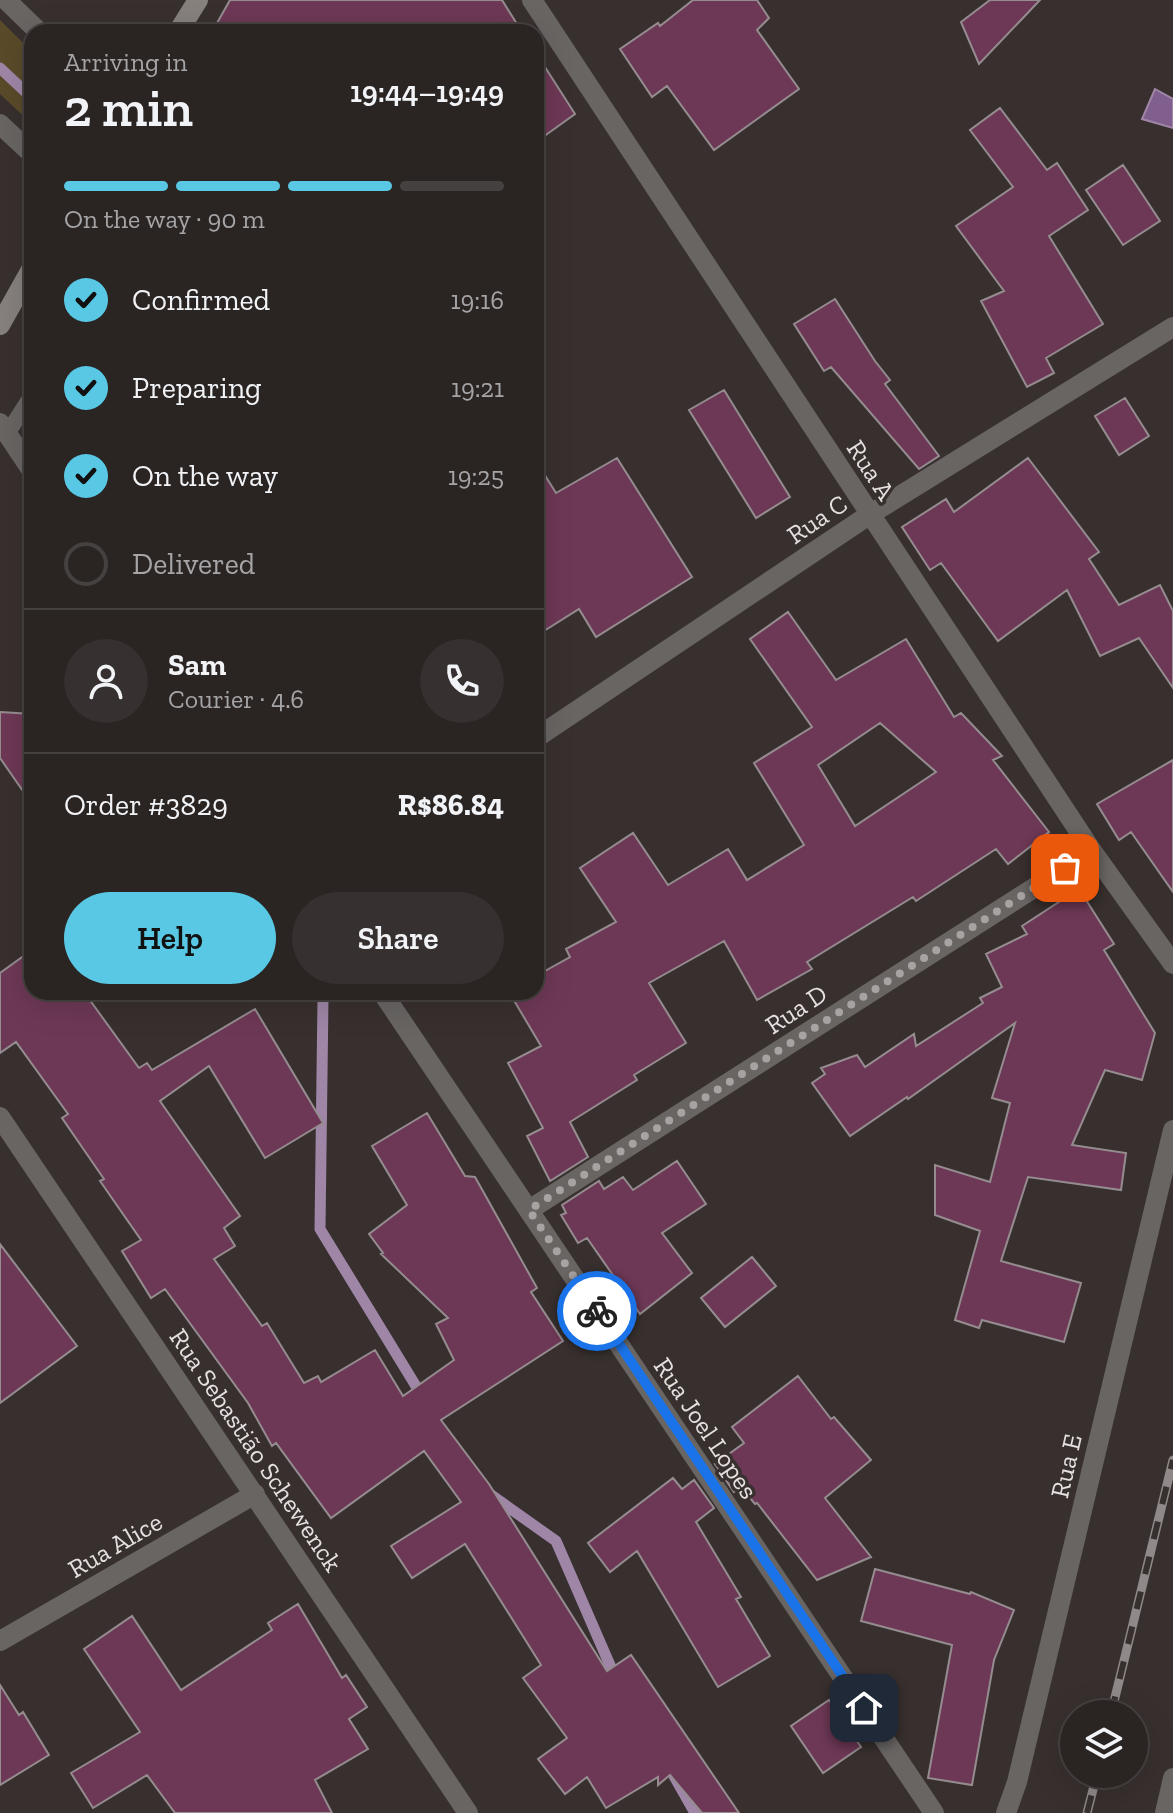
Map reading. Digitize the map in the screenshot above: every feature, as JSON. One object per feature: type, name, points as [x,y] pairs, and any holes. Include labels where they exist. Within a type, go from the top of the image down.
[{"type":"main road","points":[[183,24],[198,0]]},
{"type":"main road","points":[[0,325],[24,282]]},
{"type":"street","points":[[6,0],[31,24]]},
{"type":"street","name":"Rua A","points":[[532,0],[1092,851],[1173,964]]},
{"type":"street","points":[[0,124],[24,146]]},
{"type":"street","name":"Rua C","points":[[544,733],[869,515],[1173,327]]},
{"type":"street","points":[[4,428],[24,459]]},
{"type":"street","name":"Rua D","points":[[529,1210],[1092,851]]},
{"type":"street","name":"Rua Joel Lopes","points":[[387,1000],[934,1813]]},
{"type":"street","name":"Rua Sebastião Schewenck","points":[[0,1117],[468,1813]]},
{"type":"street","name":"Rua E","points":[[1006,1813],[1017,1782],[1173,1130]]},
{"type":"street","name":"Rua Alice","points":[[0,1641],[255,1494]]},
{"type":"street","points":[[1165,1813],[1173,1778]]},
{"type":"lane","points":[[4,428],[24,404]]},
{"type":"shaded area","points":[[0,20],[24,44],[24,116],[0,94]]},
{"type":"shaded area","points":[[1155,89],[1173,99],[1173,128],[1142,119]]},
{"type":"building","points":[[230,0],[502,0],[517,24],[216,24]]},
{"type":"building","points":[[693,0],[757,0],[769,18],[757,30],[799,89],[714,150],[667,86],[652,97],[620,49],[658,23],[660,26]]},
{"type":"building","points":[[990,0],[1040,0],[979,64],[961,22]]},
{"type":"building","points":[[544,66],[575,114],[544,136]]},
{"type":"building","points":[[1000,108],[1047,170],[1057,163],[1088,210],[1049,236],[1103,324],[1046,358],[1054,373],[1027,387],[981,301],[1004,291],[956,226],[1013,187],[970,130]]},
{"type":"building","points":[[1123,165],[1160,221],[1123,245],[1086,190]]},
{"type":"building","points":[[835,299],[890,380],[885,384],[939,456],[919,469],[831,367],[824,371],[794,324]]},
{"type":"building","points":[[724,390],[790,497],[756,518],[689,410]]},
{"type":"building","points":[[1125,398],[1149,436],[1119,455],[1095,416]]},
{"type":"building","points":[[617,458],[692,577],[596,637],[579,609],[544,631],[544,474],[556,493]]},
{"type":"building","points":[[1028,458],[1099,552],[1089,559],[1119,605],[1160,585],[1173,611],[1173,688],[1139,638],[1100,656],[1067,590],[998,641],[941,563],[930,570],[902,527],[946,499],[954,512]]},
{"type":"building","points":[[788,612],[836,680],[906,639],[954,717],[961,713],[1002,756],[993,760],[1049,832],[1008,864],[996,849],[916,901],[913,897],[807,962],[812,969],[757,1000],[724,941],[649,983],[686,1043],[634,1075],[637,1080],[570,1122],[588,1157],[550,1181],[527,1136],[543,1128],[508,1063],[541,1046],[514,1000],[544,1000],[544,972],[570,957],[566,949],[616,922],[580,868],[633,833],[668,885],[728,849],[747,880],[804,845],[754,763],[812,727],[750,639]],"holes":[[[880,723],[936,772],[855,826],[818,765]]]},
{"type":"building","points":[[0,712],[24,714],[24,792],[0,758]]},
{"type":"building","points":[[1173,760],[1173,892],[1131,832],[1119,840],[1097,804]]},
{"type":"building","points":[[1079,889],[1114,944],[1104,950],[1155,1033],[1142,1080],[1105,1070],[1072,1145],[1126,1153],[1121,1190],[1028,1177],[1001,1261],[1081,1283],[1064,1342],[982,1320],[979,1328],[955,1320],[980,1231],[935,1215],[935,1165],[990,1182],[1010,1103],[992,1098],[1015,1023],[850,1136],[812,1083],[825,1074],[821,1068],[857,1055],[865,1067],[914,1034],[916,1046],[983,1003],[980,998],[1002,987],[986,954],[1027,934],[1022,926]]},
{"type":"building","points":[[24,956],[24,1000],[90,1000],[139,1068],[147,1063],[152,1070],[255,1009],[323,1123],[265,1158],[209,1066],[160,1101],[240,1216],[224,1228],[235,1246],[214,1259],[262,1326],[267,1323],[304,1383],[318,1376],[321,1382],[375,1350],[403,1396],[454,1360],[436,1324],[448,1318],[381,1254],[369,1234],[407,1205],[372,1146],[427,1113],[465,1176],[475,1177],[537,1288],[531,1292],[563,1341],[441,1420],[489,1484],[607,1671],[631,1655],[739,1813],[702,1813],[670,1775],[658,1785],[658,1777],[606,1808],[587,1777],[565,1794],[538,1759],[567,1738],[523,1678],[541,1665],[465,1544],[412,1578],[391,1546],[461,1502],[424,1451],[331,1518],[276,1443],[272,1446],[248,1403],[165,1289],[151,1298],[122,1251],[141,1240],[62,1118],[68,1114],[16,1042],[0,1053],[0,973]]},
{"type":"building","points":[[677,1161],[706,1204],[662,1233],[692,1273],[640,1314],[587,1238],[578,1243],[561,1215],[566,1213],[562,1205],[599,1181],[604,1189],[623,1177],[633,1190]]},
{"type":"building","points":[[0,1244],[77,1346],[0,1403]]},
{"type":"building","points":[[752,1257],[776,1286],[725,1327],[701,1298]]},
{"type":"building","points":[[798,1376],[831,1419],[834,1417],[871,1460],[825,1498],[871,1557],[817,1580],[757,1503],[741,1487],[734,1492],[715,1464],[744,1443],[732,1427]]},
{"type":"building","points":[[673,1478],[682,1489],[694,1480],[714,1508],[696,1522],[741,1597],[736,1599],[770,1656],[718,1687],[637,1551],[610,1572],[588,1543]]},
{"type":"building","points":[[875,1569],[971,1592],[1014,1610],[994,1660],[972,1785],[928,1778],[952,1645],[861,1621]]},
{"type":"building","points":[[298,1604],[342,1678],[346,1675],[367,1707],[349,1719],[368,1749],[315,1780],[332,1813],[175,1813],[147,1775],[93,1808],[71,1773],[140,1732],[84,1649],[132,1616],[181,1690],[272,1630],[268,1623]]},
{"type":"building","points":[[0,1685],[19,1715],[23,1712],[49,1755],[0,1785]]},
{"type":"building","points":[[829,1700],[861,1747],[823,1773],[791,1726]]},
{"type":"waterway","points":[[0,68],[24,90]]},
{"type":"waterway","points":[[323,1000],[320,1229],[422,1396]]},
{"type":"waterway","points":[[487,1492],[556,1541],[616,1679]]},
{"type":"waterway","points":[[674,1776],[695,1813]]},
{"type":"railway","points":[[1114,1700],[1173,1460]]},
{"type":"railway","points":[[1087,1813],[1093,1788]]},
{"type":"way so far","points":[[597,1311],[529,1210],[1065,868]]},
{"type":"route","points":[[597,1311],[864,1708]]}]
